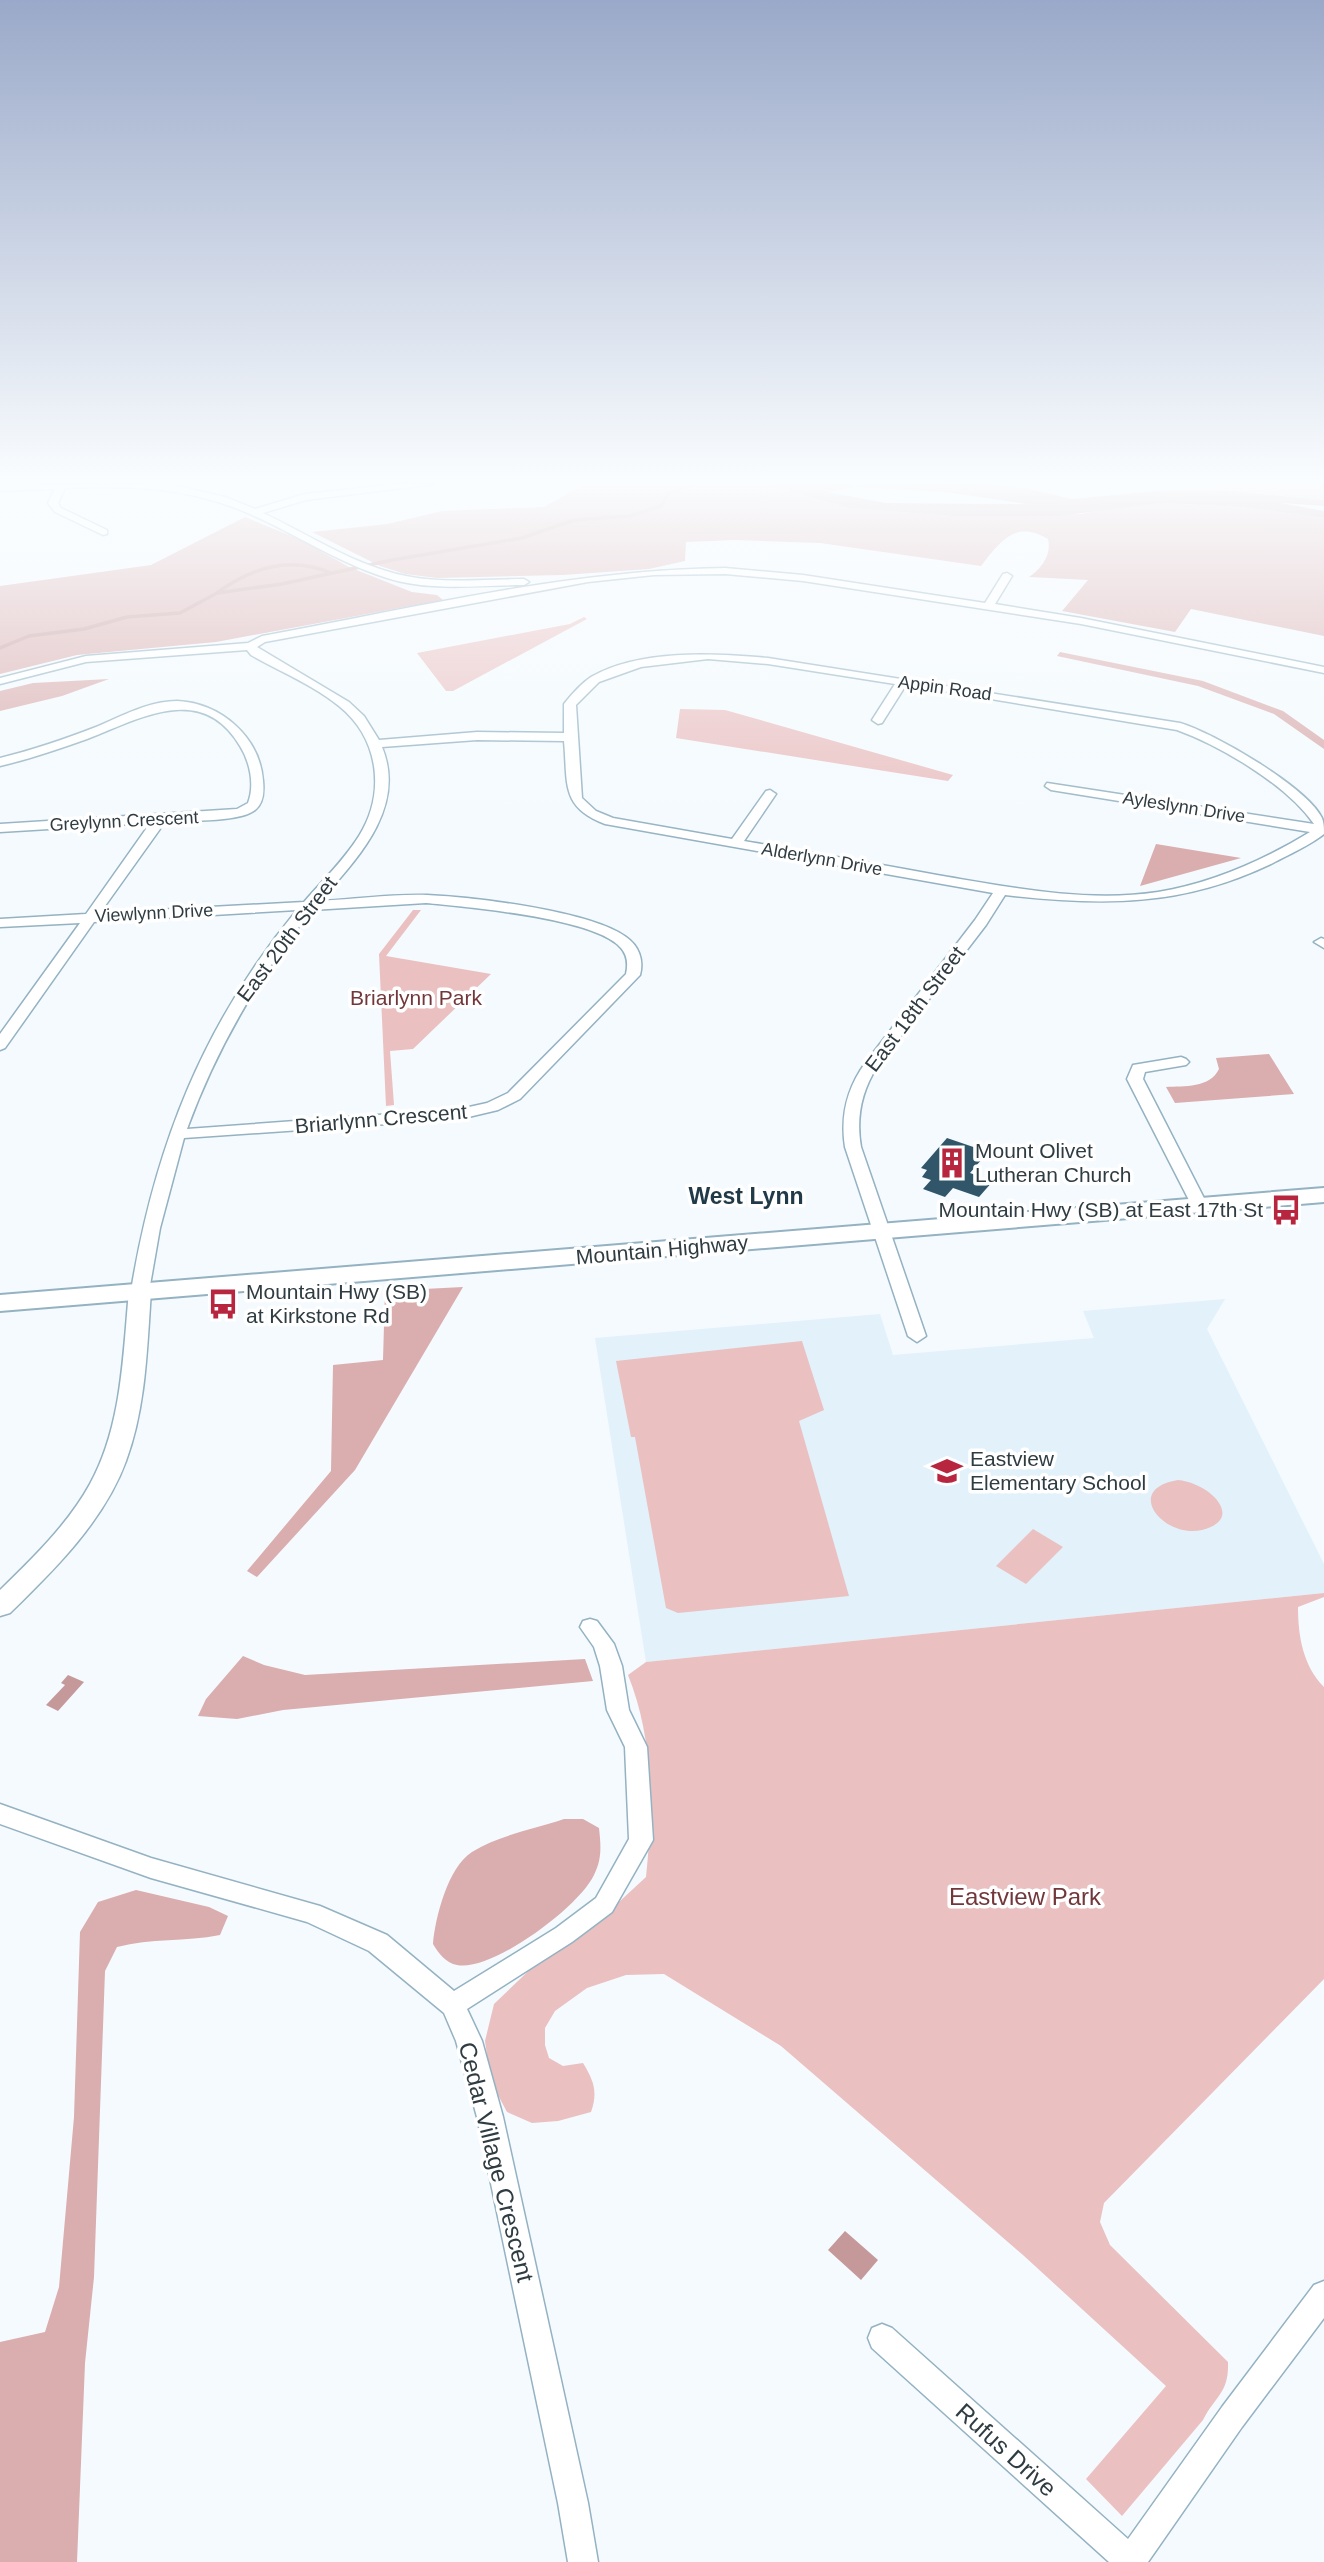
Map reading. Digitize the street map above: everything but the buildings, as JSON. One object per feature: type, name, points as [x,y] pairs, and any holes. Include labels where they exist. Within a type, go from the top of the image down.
[{"type":"main road","name":"Mountain Highway","points":[[0,1303],[1324,1195]]},
{"type":"street","points":[[0,681],[79,660],[251,646],[262,639],[454,604]]},
{"type":"street","points":[[966,604],[1081,621],[1320,669]]},
{"type":"street","points":[[988,607],[990,604]]},
{"type":"street","name":"East 20th Street","points":[[140,1291],[148,1245],[177,1134],[215,1042],[242,995],[308,906],[362,842],[374,821],[382,775],[375,744],[356,717],[332,695],[255,653],[251,646]]},
{"type":"street","name":"Appin Road","points":[[569,737],[570,704],[586,686],[624,668],[657,660],[727,657],[1149,720],[1196,733],[1229,749],[1296,798],[1317,816],[1321,830]]},
{"type":"street","points":[[1320,669],[1314,675],[1324,682]]},
{"type":"street","points":[[878,720],[902,682]]},
{"type":"street","name":"Greylynn Crescent","points":[[0,762],[24,756],[162,706],[198,706],[227,724],[254,757],[258,769],[256,802],[248,810],[227,815],[0,828]]},
{"type":"street","points":[[375,744],[477,736],[569,737]]},
{"type":"street","name":"Alderlynn Drive","points":[[569,737],[576,799],[591,814],[630,825],[1001,890],[1043,894],[1156,896],[1274,859],[1321,830]]},
{"type":"street","name":"Ayleslynn Drive","points":[[1051,786],[1321,830]]},
{"type":"street","points":[[735,844],[769,794]]},
{"type":"street","points":[[0,1045],[153,829],[155,819]]},
{"type":"street","name":"East 18th Street","points":[[917,1336],[853,1147],[850,1128],[860,1082],[1001,890]]},
{"type":"street","name":"Briarlynn Crescent","points":[[177,1134],[460,1114],[492,1107],[514,1096],[537,1074],[625,984],[636,966],[627,945],[601,929],[476,905],[403,899],[308,906]]},
{"type":"street","name":"Viewlynn Drive","points":[[0,923],[308,906]]},
{"type":"street","points":[[1181,1062],[1146,1065],[1138,1068],[1135,1079],[1200,1206]]},
{"type":"street","points":[[0,1606],[41,1566],[103,1483],[119,1443],[129,1399],[140,1291]]},
{"type":"street","points":[[453,2005],[564,1936],[604,1905],[641,1840],[636,1747],[618,1710],[611,1666],[603,1644],[590,1627]]},
{"type":"street","name":"Cedar Village Crescent","points":[[0,1814],[28,1827],[151,1868],[312,1913],[378,1943],[453,2005],[469,2041],[490,2118],[573,2503],[583,2562]]},
{"type":"street","name":"Rufus Drive","points":[[882,2338],[1131,2562],[1248,2395],[1324,2295]]},
{"type":"shaded area","points":[[0,604],[424,604],[216,642],[77,655],[0,674]]},
{"type":"shaded area","points":[[1068,604],[1324,604],[1324,636],[1191,609],[1175,632],[1062,611]]},
{"type":"shaded area","points":[[1060,652],[1203,681],[1283,711],[1324,740],[1324,749],[1274,714],[1198,686],[1057,656]]},
{"type":"shaded area","points":[[109,679],[62,696],[0,711],[0,691],[33,683]]},
{"type":"shaded area","points":[[1156,844],[1241,858],[1140,886]]},
{"type":"shaded area","points":[[1269,1054],[1294,1094],[1175,1103],[1166,1087],[1196,1085],[1209,1080],[1219,1069],[1216,1058]]},
{"type":"shaded area","points":[[463,1287],[355,1470],[257,1577],[247,1571],[331,1471],[333,1365],[383,1360],[385,1291]]},
{"type":"shaded area","name":"Eastview Elementary School","points":[[1225,1299],[1207,1329],[1324,1564],[1324,1593],[646,1662],[595,1338],[880,1314],[893,1355],[1094,1338],[1083,1311]]},
{"type":"shaded area","points":[[243,1656],[264,1665],[305,1675],[585,1659],[593,1681],[283,1710],[237,1719],[198,1716],[206,1699]]},
{"type":"shaded area","points":[[68,1675],[84,1682],[58,1711],[46,1705],[65,1685],[61,1683]]},
{"type":"shaded area","points":[[564,1819],[583,1819],[599,1828],[600,1858],[594,1875],[571,1904],[533,1935],[491,1958],[457,1965],[440,1955],[433,1944],[440,1907],[456,1869],[464,1859],[494,1841]]},
{"type":"shaded area","points":[[136,1890],[209,1907],[228,1916],[220,1935],[117,1947],[105,1971],[94,2277],[85,2363],[77,2562],[0,2562],[0,2342],[45,2332],[59,2287],[74,2117],[80,1932],[98,1902]]},
{"type":"shaded area","points":[[845,2231],[878,2260],[861,2280],[828,2250]]},
{"type":"green space","points":[[584,617],[587,619],[453,691],[446,691],[417,653],[570,624]]},
{"type":"green space","points":[[680,709],[725,710],[953,775],[948,781],[676,738]]},
{"type":"green space","name":"Briarlynn Park","points":[[413,910],[421,910],[386,956],[491,974],[413,1049],[390,1051],[394,1105],[386,1106],[379,954]]},
{"type":"green space","points":[[802,1341],[824,1410],[799,1421],[849,1596],[678,1613],[666,1608],[635,1437],[631,1437],[616,1361]]},
{"type":"green space","points":[[1178,1480],[1201,1488],[1218,1502],[1222,1510],[1221,1518],[1215,1525],[1188,1531],[1163,1521],[1155,1512],[1151,1502],[1153,1493],[1161,1485]]},
{"type":"green space","points":[[1033,1529],[1063,1547],[1026,1584],[996,1566]]},
{"type":"green space","name":"Eastview Park","points":[[1324,1593],[1324,1597],[1298,1607],[1303,1650],[1311,1670],[1324,1687],[1324,1979],[1104,2203],[1100,2222],[1110,2245],[1228,2362],[1224,2387],[1203,2420],[1122,2516],[1086,2479],[1166,2386],[1023,2255],[781,2046],[664,1974],[626,1975],[587,1988],[555,2011],[545,2028],[545,2045],[549,2058],[563,2066],[583,2063],[587,2069],[594,2092],[591,2112],[558,2121],[532,2123],[507,2112],[491,2082],[485,2041],[494,2004],[540,1960],[593,1926],[646,1877],[650,1826],[647,1750],[637,1700],[628,1675],[646,1662]]},
{"type":"waterway","points":[[0,648],[29,636],[84,629],[127,617],[180,613],[197,604]]},
{"type":"place","name":"Mount Olivet Lutheran Church","points":[[952,1163]]},
{"type":"place","name":"Mountain Hwy (SB) at East 17th St","points":[[1286,1210]]},
{"type":"place","name":"Mountain Hwy (SB) at Kirkstone Rd","points":[[223,1304]]},
{"type":"place","name":"Eastview Elementary School","points":[[947,1471]]},
{"type":"district","name":"West Lynn","points":[[746,1196]]}]
